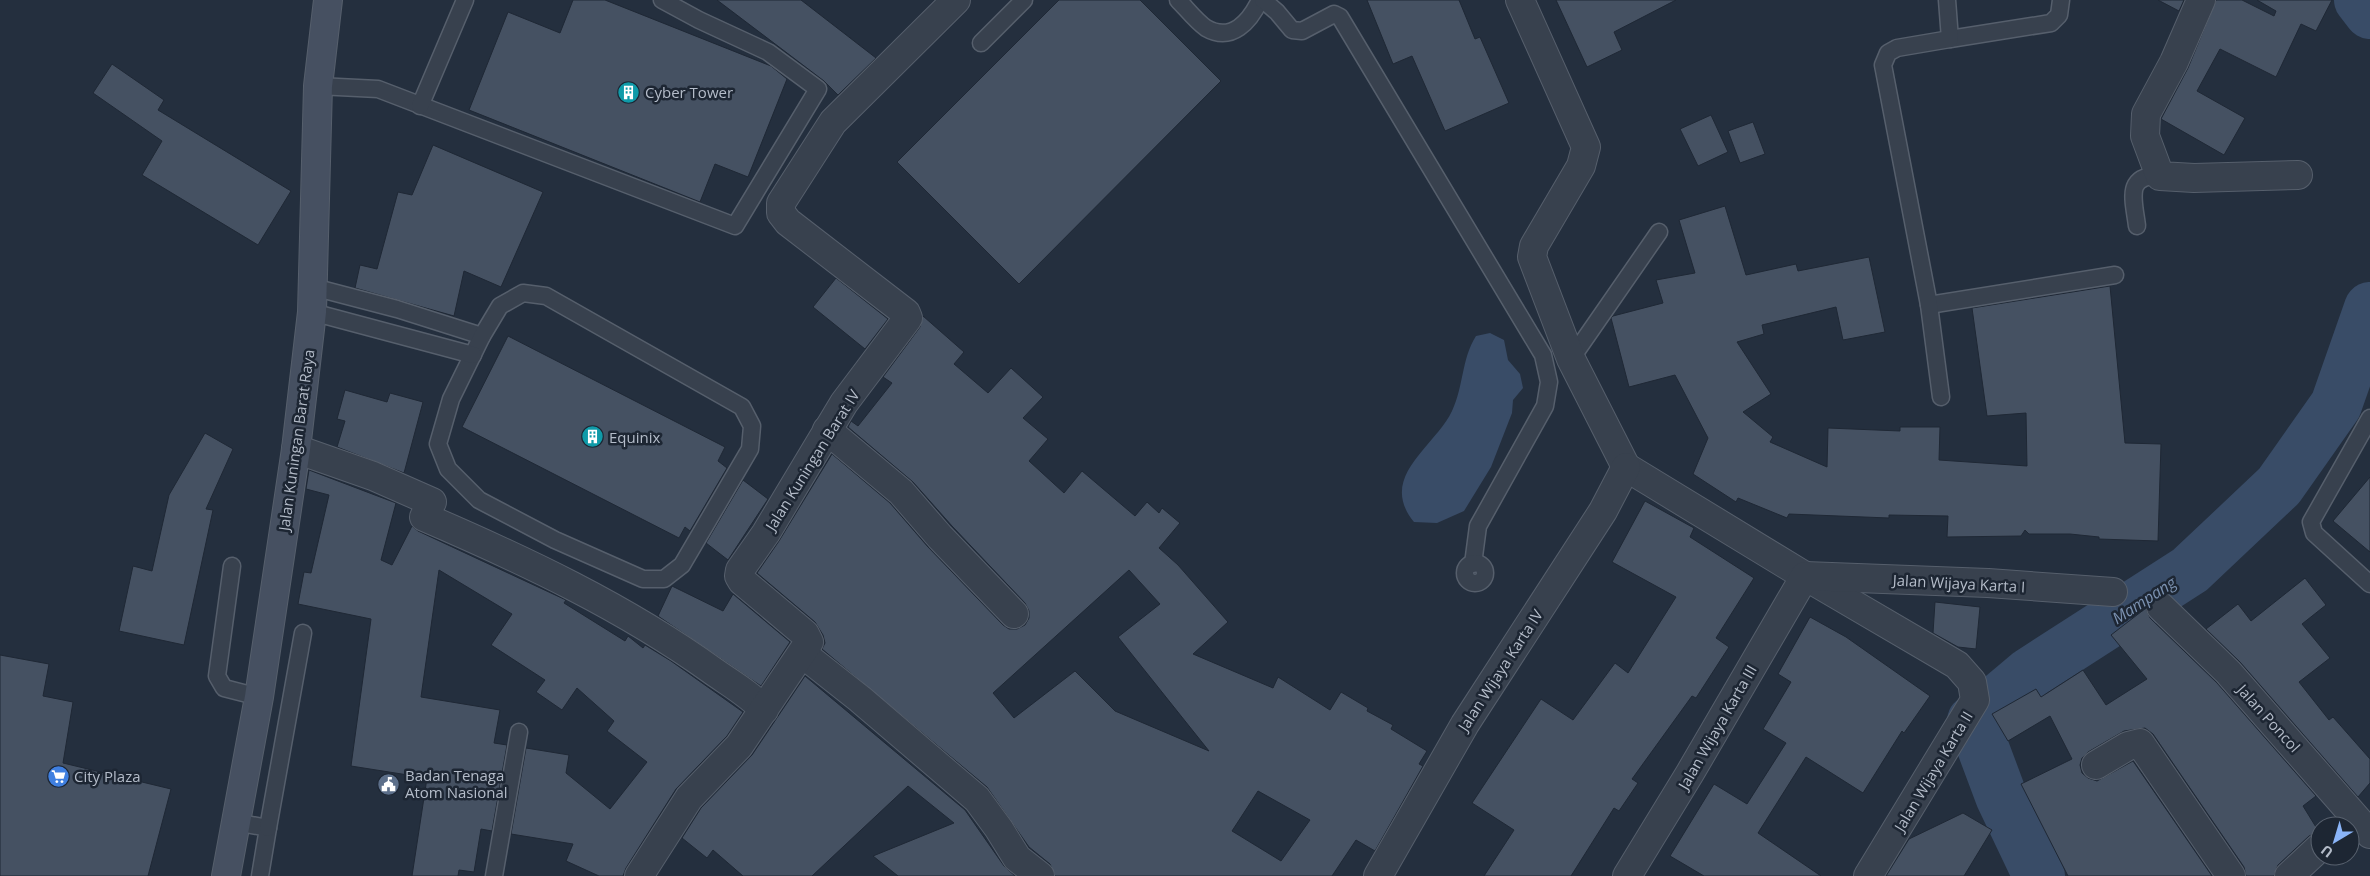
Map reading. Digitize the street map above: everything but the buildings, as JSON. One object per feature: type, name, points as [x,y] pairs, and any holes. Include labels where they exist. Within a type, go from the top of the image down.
[{"type":"street","name":"Jalan Kuningan Barat Raya","points":[[226,876],[258,697],[296,449],[313,300],[318,86],[328,0]]},
{"type":"street","name":"Jalan Kuningan Barat IV","points":[[803,654],[809,642],[805,634],[739,576],[740,570],[766,533],[844,403],[908,318],[906,313],[788,222],[781,213],[781,203],[833,122],[956,0]]},
{"type":"street","points":[[1520,0],[1586,147],[1581,166],[1532,252],[1532,257],[1571,359],[1626,467]]},
{"type":"street","points":[[2201,0],[2174,62],[2146,114],[2145,136],[2160,176],[2194,178],[2298,175]]},
{"type":"street","points":[[827,430],[901,492],[940,537],[1014,614]]},
{"type":"street","points":[[296,449],[373,476],[432,502],[424,517],[504,551],[626,615],[694,657],[764,710]]},
{"type":"street","name":"Jalan Wijaya Karta I","points":[[1626,467],[1805,576],[1957,665]]},
{"type":"street","name":"Jalan Wijaya Karta IV","points":[[1378,876],[1465,724],[1603,511],[1626,467]]},
{"type":"street","name":"Jalan Wijaya Karta I","points":[[1805,576],[1988,583],[2113,592]]},
{"type":"street","name":"Jalan Wijaya Karta III","points":[[1627,876],[1805,576]]},
{"type":"street","name":"Jalan Poncol","points":[[2161,607],[2228,672],[2347,816]]},
{"type":"street","points":[[639,876],[689,798],[739,746],[803,654],[860,699],[977,799],[1017,858],[1040,876]]},
{"type":"street","name":"Jalan Wijaya Karta II","points":[[1868,876],[1975,700],[1972,682],[1957,665]]},
{"type":"street","points":[[2096,765],[2128,746],[2140,743],[2231,876]]},
{"type":"street","points":[[2289,876],[2310,856]]},
{"type":"lane","points":[[420,106],[465,0]]},
{"type":"lane","points":[[318,86],[378,89],[735,226],[818,89],[768,52],[662,0]]},
{"type":"lane","points":[[981,43],[1024,0]]},
{"type":"lane","points":[[1178,0],[1206,28],[1227,33],[1243,26],[1254,14],[1262,0],[1277,12],[1292,30],[1302,31],[1334,14],[1340,17],[1544,355],[1549,382],[1545,406],[1478,526],[1473,564]]},
{"type":"lane","points":[[1947,0],[1950,39]]},
{"type":"lane","points":[[1941,397],[1929,305],[1883,65],[1888,53],[1897,48],[2051,23],[2059,14],[2061,0]]},
{"type":"lane","points":[[2137,226],[2133,191],[2138,181],[2148,176],[2160,176]]},
{"type":"lane","points":[[1571,359],[1659,232]]},
{"type":"lane","points":[[1929,305],[2115,275]]},
{"type":"lane","points":[[523,293],[546,296],[742,407],[752,426],[750,449],[682,565],[664,579],[643,579],[555,540],[478,500],[448,469],[438,444],[451,400],[473,355],[500,306],[523,293]]},
{"type":"lane","points":[[313,300],[397,309],[482,336]]},
{"type":"lane","points":[[313,300],[473,355]]},
{"type":"lane","points":[[2370,418],[2311,522],[2314,533],[2370,584]]},
{"type":"lane","points":[[232,566],[218,680],[224,688],[258,697]]},
{"type":"lane","points":[[260,876],[304,633]]},
{"type":"lane","points":[[494,876],[519,732]]},
{"type":"lane","points":[[235,822],[268,828]]},
{"type":"water","points":[[1490,333],[1504,340],[1508,360],[1520,374],[1523,388],[1513,400],[1512,413],[1491,467],[1464,511],[1437,523],[1414,522],[1404,506],[1402,491],[1405,477],[1413,463],[1452,411],[1459,392],[1468,354],[1476,336]]},
{"type":"waterway","name":"Mampang","points":[[2360,0],[2370,13]]},
{"type":"waterway","name":"Mampang","points":[[2039,876],[2001,796],[1973,721],[2030,673],[2190,570],[2279,486],[2336,405],[2370,308]]},
{"type":"place","name":"Cyber Tower","points":[[629,92]]},
{"type":"place","name":"Equinix","points":[[593,437]]},
{"type":"place","name":"City Plaza","points":[[58,776]]},
{"type":"place","name":"Badan Tenaga Atom Nasional","points":[[389,784]]}]
